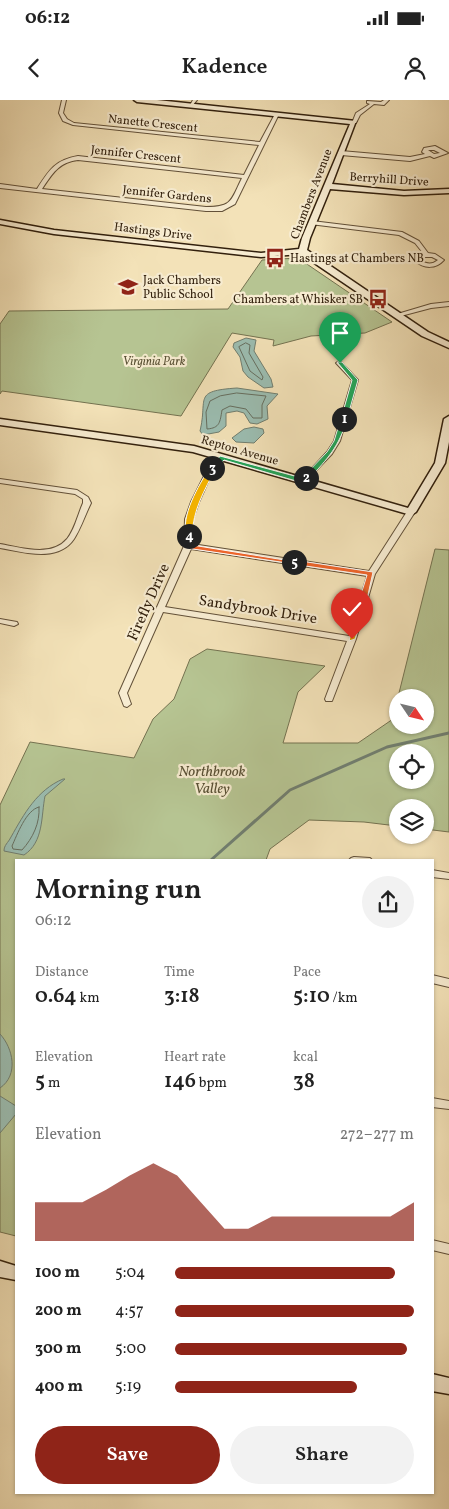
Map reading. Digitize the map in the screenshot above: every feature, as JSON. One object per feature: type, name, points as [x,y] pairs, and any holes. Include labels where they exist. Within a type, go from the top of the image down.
[{"type":"street","name":"Nanette Crescent","points":[[64,100],[61,113],[64,120],[80,125],[261,144]]},
{"type":"street","points":[[137,100],[194,103],[354,122]]},
{"type":"street","name":"Chambers Avenue","points":[[387,100],[382,104],[370,102],[358,114],[312,223],[303,251],[425,334],[449,344]]},
{"type":"street","name":"Jennifer Gardens","points":[[0,186],[206,209],[222,209],[232,204],[276,114]]},
{"type":"street","points":[[341,153],[410,159],[428,155]]},
{"type":"street","name":"Jennifer Crescent","points":[[39,190],[57,165],[66,159],[78,158],[245,177]]},
{"type":"street","name":"Berryhill Drive","points":[[328,186],[409,194],[429,194],[449,190]]},
{"type":"street","points":[[0,231],[4,223]]},
{"type":"street","name":"Hastings Drive","points":[[4,223],[54,232],[261,255],[303,251]]},
{"type":"street","points":[[312,223],[400,233],[417,242],[426,254]]},
{"type":"street","points":[[397,315],[430,306],[449,304]]},
{"type":"street","points":[[303,481],[330,453],[337,441],[355,380],[340,363]]},
{"type":"street","points":[[330,699],[352,639],[371,574],[440,463],[449,419]]},
{"type":"street","name":"Repton Avenue","points":[[0,422],[169,445],[223,458],[411,512]]},
{"type":"street","name":"Firefly Drive","points":[[127,704],[123,693],[188,546],[190,519],[195,502],[209,472],[223,458]]},
{"type":"street","points":[[0,481],[77,492],[86,498],[87,504],[68,542],[52,551],[34,552],[0,546]]},
{"type":"street","points":[[188,546],[371,574]]},
{"type":"street","name":"Sandybrook Drive","points":[[160,609],[352,639]]},
{"type":"street","points":[[0,621],[14,624]]},
{"type":"street","points":[[434,873],[449,876]]},
{"type":"street","points":[[434,979],[449,982]]},
{"type":"street","points":[[434,1102],[449,1105]]},
{"type":"street","points":[[434,1245],[449,1249]]},
{"type":"street","points":[[0,1269],[15,1274]]},
{"type":"street","points":[[434,1382],[449,1386]]},
{"type":"green space","name":"Virginia Park","points":[[298,258],[392,322],[365,333],[311,336],[273,346],[274,340],[232,333],[181,416],[2,391],[0,394],[0,324],[9,311],[228,309],[262,260]]},
{"type":"green space","name":"Northbrook Valley","points":[[435,549],[449,550],[449,832],[434,830],[434,799],[389,799],[389,825],[309,820],[270,849],[266,859],[15,859],[15,1236],[0,1232],[0,805],[30,742],[134,758],[153,719],[174,699],[190,659],[207,649],[325,666],[298,692],[283,743],[358,743],[389,722],[389,734],[434,734],[434,689],[400,689]]},
{"type":"water","points":[[246,338],[256,340],[254,351],[271,379],[273,387],[264,388],[248,377],[243,371],[240,357],[233,347],[234,343]]},
{"type":"water","points":[[237,388],[278,394],[267,406],[268,419],[257,424],[250,423],[244,413],[237,411],[226,413],[226,426],[219,432],[203,435],[200,431],[205,398],[213,391]]},
{"type":"water","points":[[254,427],[263,429],[264,433],[254,443],[236,442],[232,438],[244,429]]},
{"type":"water","points":[[65,779],[45,796],[38,836],[30,850],[24,855],[4,851],[5,846],[32,804],[46,789]]},
{"type":"water","points":[[0,1034],[11,1054],[12,1069],[6,1083],[0,1088]]},
{"type":"water","points":[[0,1096],[15,1105],[15,1115],[0,1133]]},
{"type":"waterway","points":[[212,859],[290,790],[387,747],[449,733]]},
{"type":"place","name":"Hastings at Chambers NB","points":[[275,258]]},
{"type":"place","name":"Jack Chambers Public School","points":[[128,287]]},
{"type":"place","name":"Chambers at Whisker SB","points":[[378,299]]},
{"type":"route","points":[[340,363],[355,380],[337,441],[330,453],[303,481],[223,458],[209,472],[195,502],[190,519],[188,546],[371,574],[352,639]]}]
